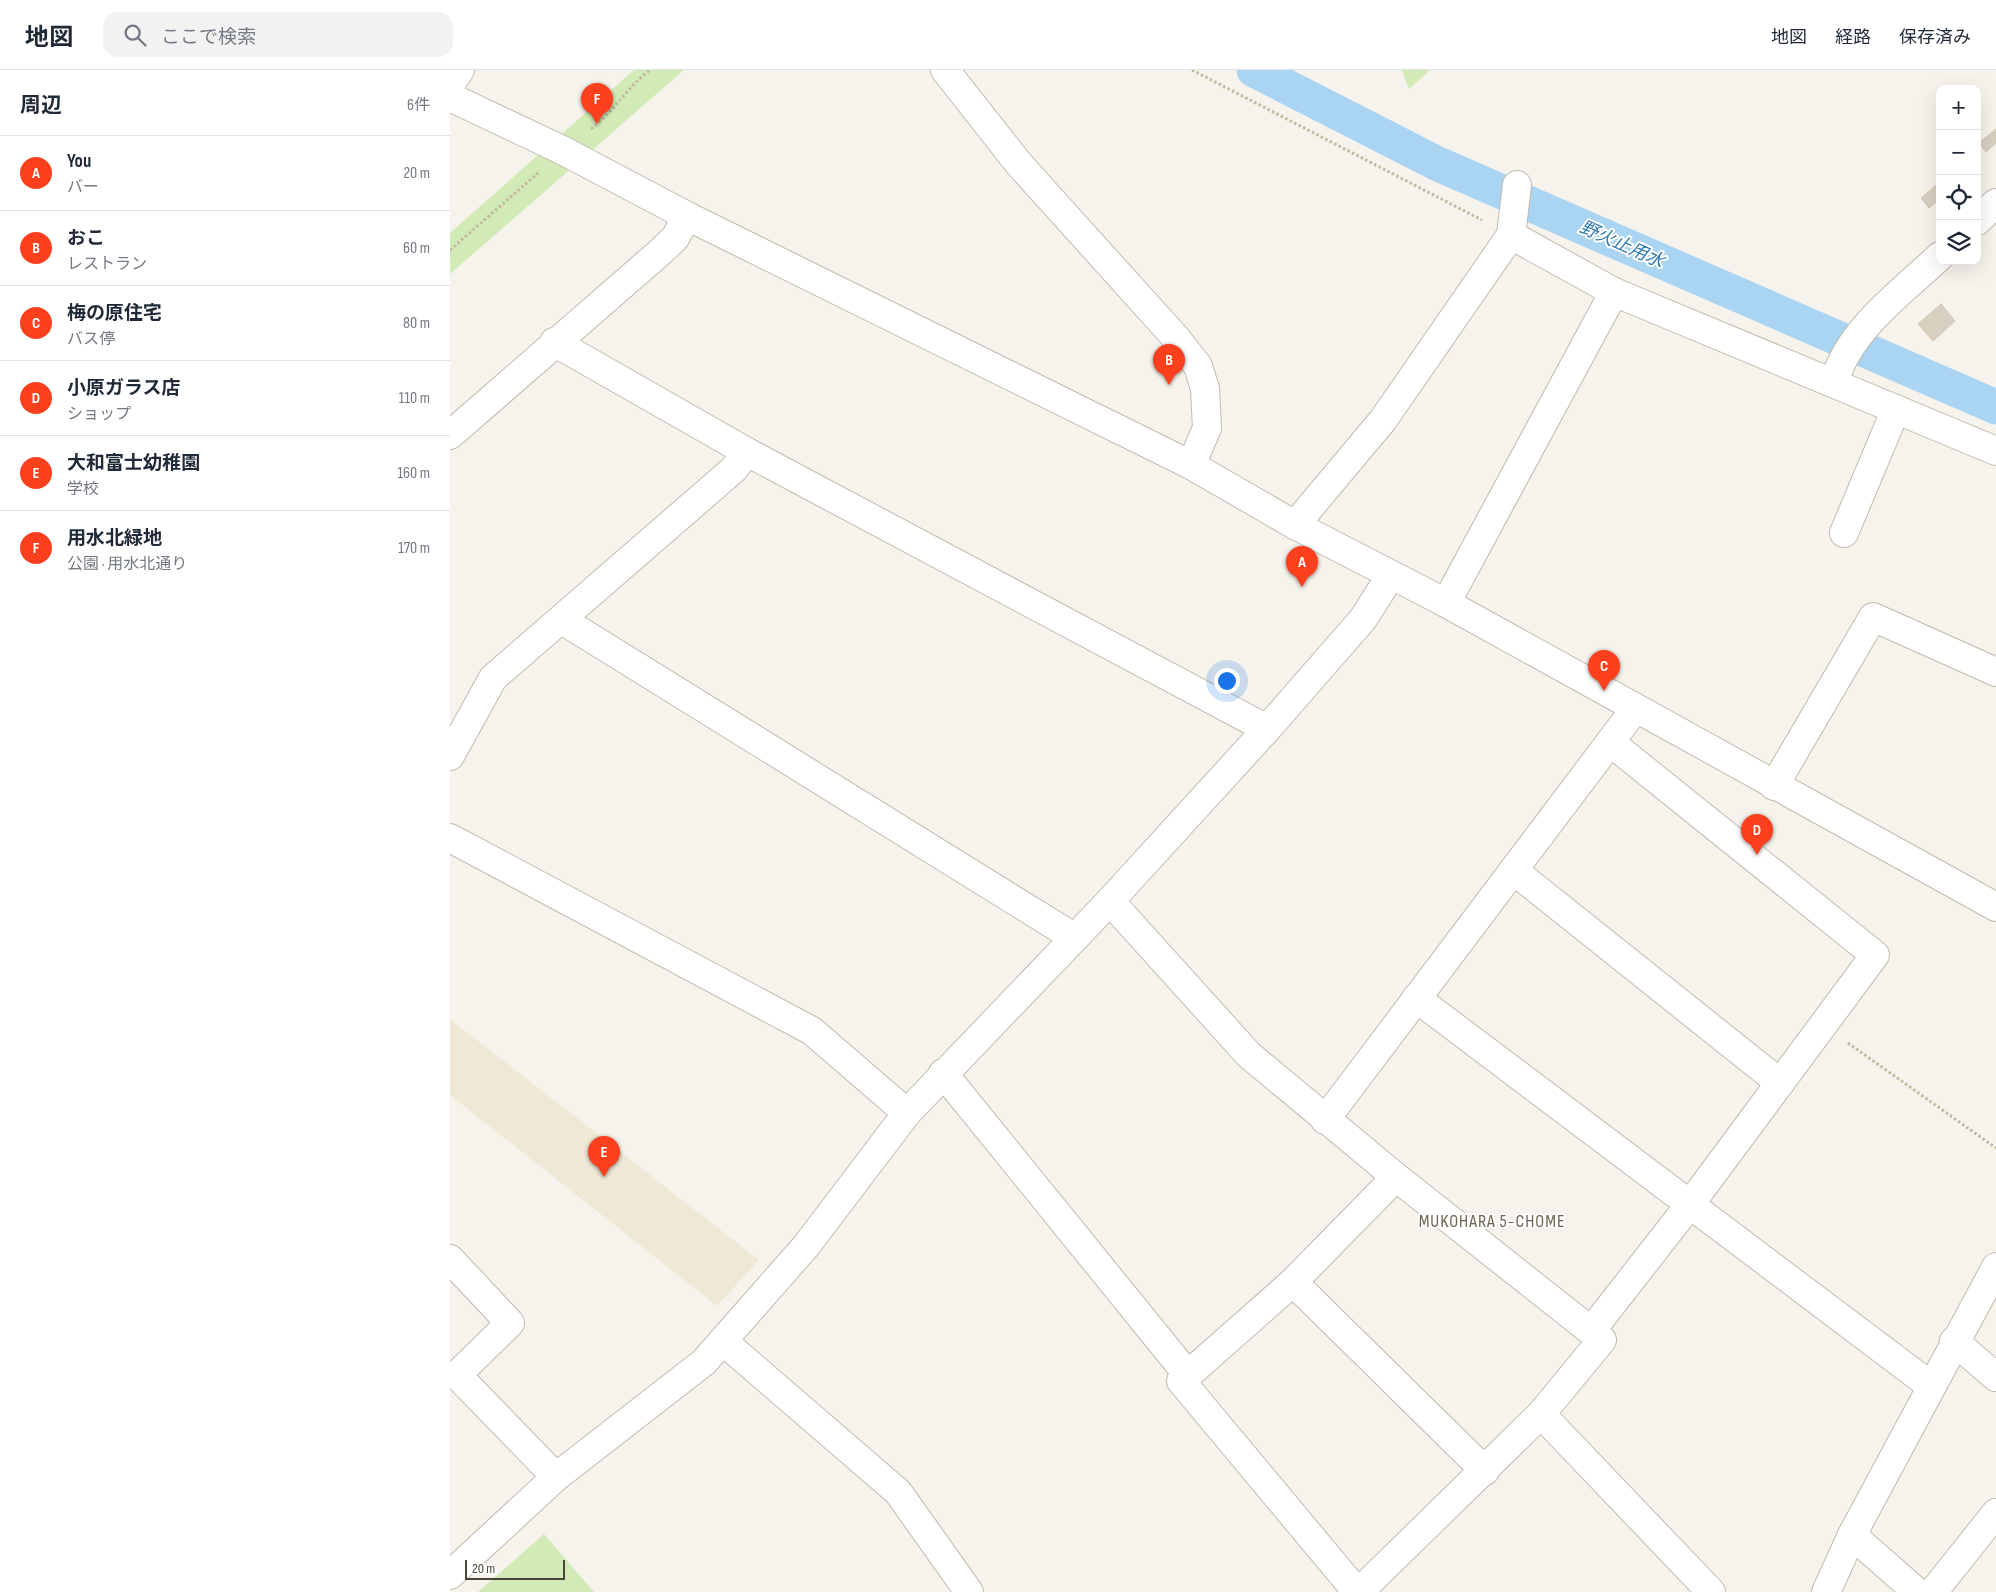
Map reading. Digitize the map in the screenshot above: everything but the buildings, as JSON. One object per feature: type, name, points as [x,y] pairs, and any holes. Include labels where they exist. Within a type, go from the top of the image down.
[{"type":"street","points":[[450,85],[460,70]]},
{"type":"street","points":[[945,70],[1019,164],[1176,338],[1198,366],[1205,389],[1207,428],[1190,465]]},
{"type":"street","points":[[459,101],[562,150],[687,216],[1190,465],[1295,525],[1446,603],[1996,907]]},
{"type":"street","points":[[1295,525],[1383,420],[1512,227],[1517,186]]},
{"type":"street","points":[[1978,220],[1996,203]]},
{"type":"street","points":[[450,435],[675,238],[687,216]]},
{"type":"street","points":[[1512,227],[1614,292],[1837,373],[1896,408],[1996,451]]},
{"type":"street","points":[[1837,373],[1869,323],[1936,260]]},
{"type":"street","points":[[1446,603],[1614,292]]},
{"type":"street","points":[[554,342],[747,452],[1267,729]]},
{"type":"street","points":[[1844,533],[1896,408]]},
{"type":"street","points":[[450,756],[493,678],[734,469],[747,452]]},
{"type":"street","points":[[450,1575],[556,1477],[704,1362],[724,1342],[806,1246],[907,1113],[943,1073],[1110,901],[1267,729],[1363,619],[1391,575]]},
{"type":"street","points":[[1774,786],[1873,617],[1996,672]]},
{"type":"street","points":[[562,620],[1075,938]]},
{"type":"street","points":[[1325,1120],[1635,708]]},
{"type":"street","points":[[1591,1331],[1692,1203],[1875,955],[1610,742]]},
{"type":"street","points":[[450,838],[812,1031],[907,1113]]},
{"type":"street","points":[[1513,870],[1780,1083]]},
{"type":"street","points":[[943,1073],[1358,1592],[1485,1471],[1541,1414],[1602,1340],[1325,1120],[1249,1055],[1110,901]]},
{"type":"street","points":[[1416,998],[1692,1203],[1931,1386]]},
{"type":"street","points":[[1185,1378],[1293,1282],[1396,1177]]},
{"type":"street","points":[[450,1259],[510,1323],[457,1375],[556,1477]]},
{"type":"street","points":[[1826,1592],[1852,1535],[1954,1341],[1996,1268]]},
{"type":"street","points":[[1293,1282],[1485,1471]]},
{"type":"street","points":[[1954,1341],[1996,1377]]},
{"type":"street","points":[[724,1342],[898,1492],[969,1592]]},
{"type":"street","points":[[1541,1414],[1712,1592]]},
{"type":"street","points":[[1933,1592],[1993,1524]]},
{"type":"street","points":[[1852,1535],[1917,1592]]},
{"type":"path","points":[[1192,70],[1512,227]]},
{"type":"path","points":[[1823,1026],[1996,1148]]},
{"type":"shaded area","points":[[450,1019],[759,1260],[717,1306],[450,1095]]},
{"type":"green space","points":[[634,70],[684,70],[450,274],[450,233]]},
{"type":"green space","points":[[1402,70],[1430,70],[1409,89]]},
{"type":"green space","points":[[544,1534],[594,1592],[478,1592]]},
{"type":"waterway","name":"野火止用水","points":[[1254,70],[1438,164],[1996,407]]},
{"type":"place","name":"用水北緑地","points":[[597,124]]},
{"type":"place","name":"おこ","points":[[1169,385]]},
{"type":"place","name":"You","points":[[1302,587]]},
{"type":"place","name":"梅の原住宅","points":[[1604,691]]},
{"type":"place","name":"小原ガラス店","points":[[1757,855]]},
{"type":"place","name":"大和富士幼稚園","points":[[604,1177]]},
{"type":"district","name":"MUKOHARA 5-CHOME","points":[[1492,1221]]}]
